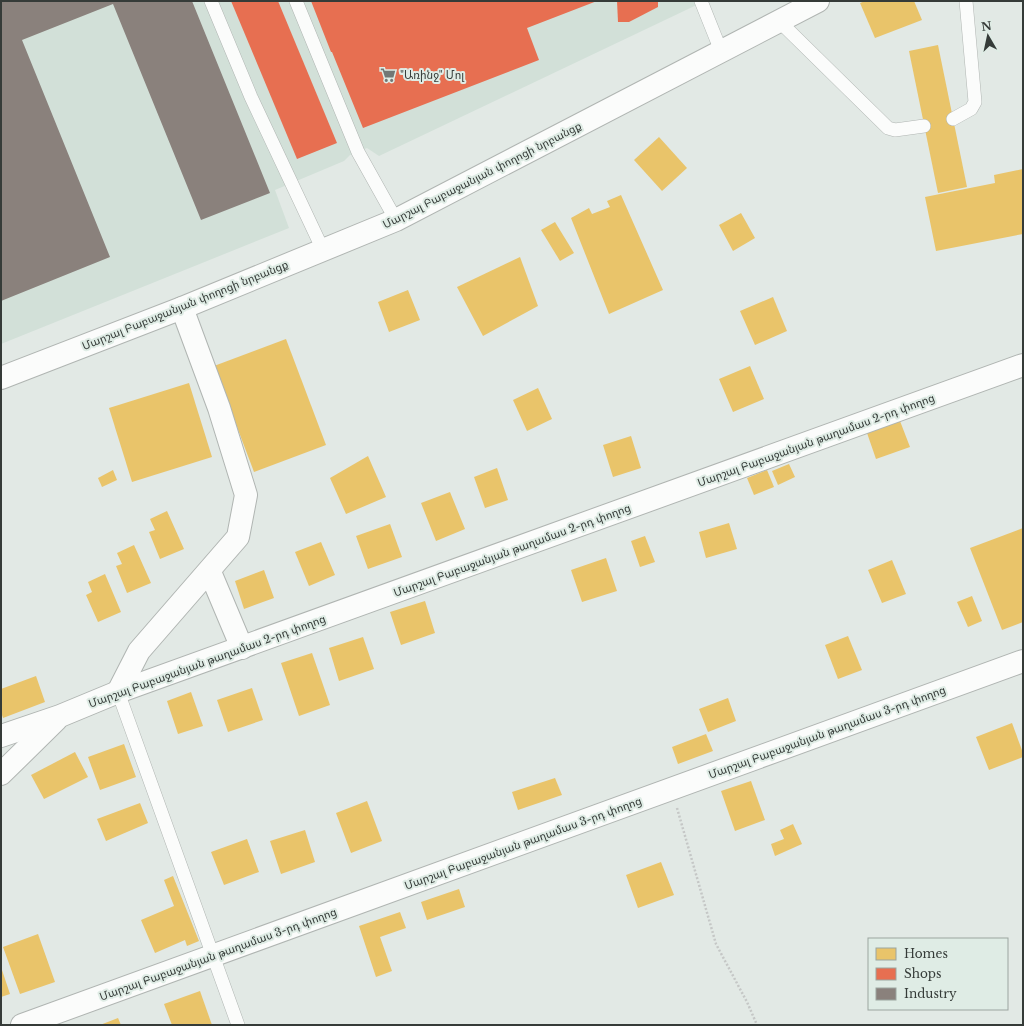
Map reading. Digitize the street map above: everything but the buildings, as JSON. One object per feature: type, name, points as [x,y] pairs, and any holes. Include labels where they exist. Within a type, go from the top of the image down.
[{"type":"street","name":"Մարշալ Բաբաջանյան փողոցի նրբանցք","points":[[1,378],[182,308],[396,220],[818,1]]},
{"type":"street","points":[[118,692],[139,651],[210,572],[238,537],[246,495],[219,408],[182,308]]},
{"type":"street","name":"Մարշալ Բաբաջանյան թաղամաս 2-րդ փողոց","points":[[1,736],[60,716],[118,692],[1023,365]]},
{"type":"street","points":[[210,572],[242,648]]},
{"type":"street","name":"Մարշալ Բաբաջանյան թաղամաս 3-րդ փողոց","points":[[22,1025],[1023,661]]},
{"type":"street","points":[[1,774],[60,716]]},
{"type":"lane","points":[[211,1],[251,97],[323,250]]},
{"type":"lane","points":[[296,1],[358,152],[396,220]]},
{"type":"lane","points":[[701,1],[721,51]]},
{"type":"lane","points":[[953,119],[971,109],[975,102],[966,1]]},
{"type":"lane","points":[[779,21],[888,128],[895,130],[924,126]]},
{"type":"lane","points":[[118,692],[238,1025]]},
{"type":"path","points":[[671,789],[716,944],[747,1002],[757,1025]]},
{"type":"shaded area","points":[[1,1],[705,1],[379,156],[367,148],[350,155],[344,161],[275,190],[289,228],[1,344]]},
{"type":"place","name":"\"Առինջ\" Մոլ","points":[[388,75]]}]
